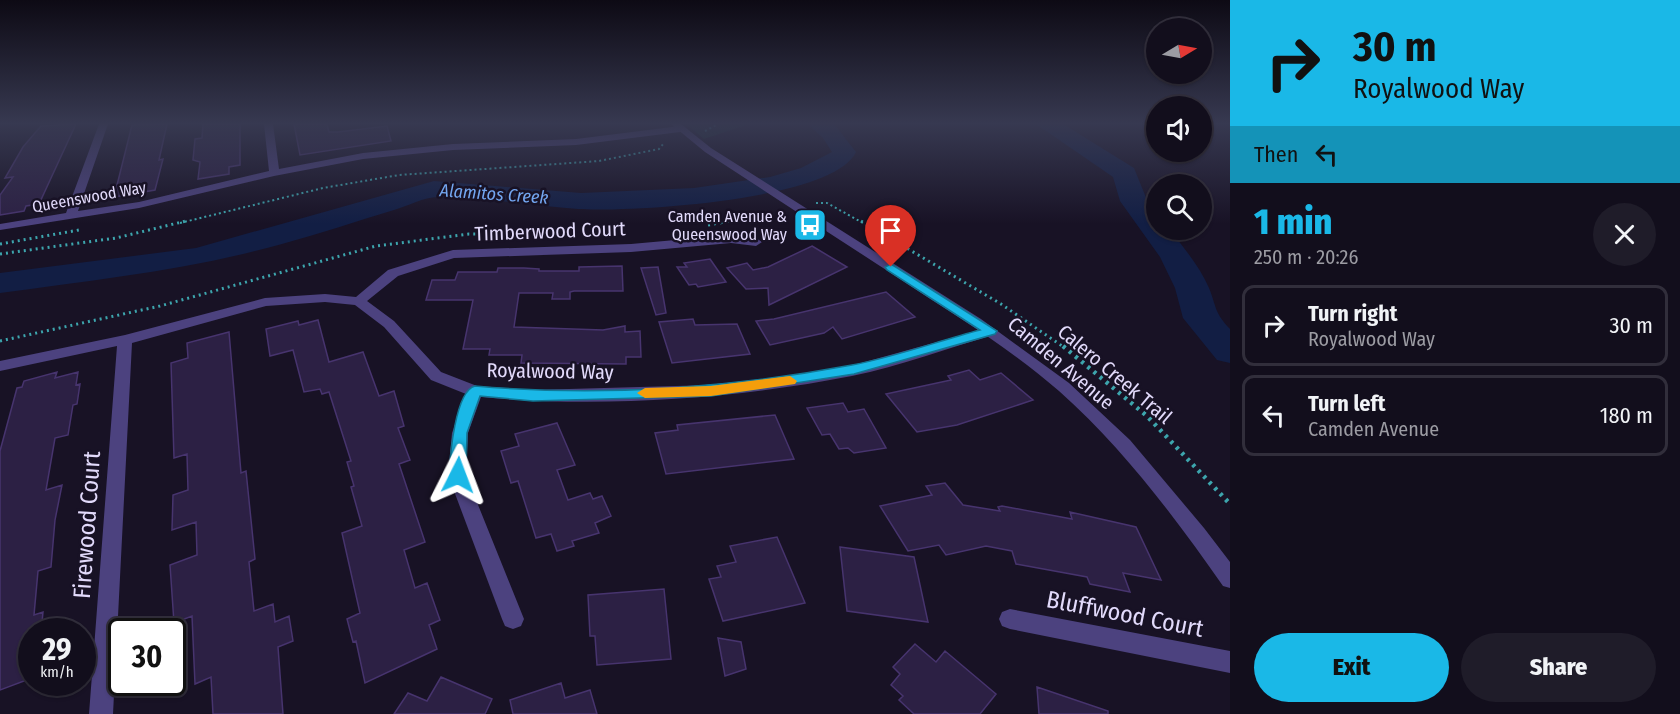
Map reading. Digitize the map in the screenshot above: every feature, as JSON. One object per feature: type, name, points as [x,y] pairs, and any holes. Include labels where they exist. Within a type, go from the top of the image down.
[{"type":"street","points":[[71,216],[92,157]]},
{"type":"street","points":[[272,157],[274,173]]},
{"type":"street","name":"Queenswood Way","points":[[0,227],[139,205],[274,173],[365,157]]},
{"type":"street","name":"Camden Avenue","points":[[719,157],[991,331],[1085,406],[1191,524],[1230,579]]},
{"type":"street","name":"Timberwood Court","points":[[359,301],[393,273],[453,254],[631,248],[731,239],[756,242]]},
{"type":"street","points":[[0,366],[125,340],[264,302],[326,298],[359,301]]},
{"type":"street","name":"Royalwood Way","points":[[359,301],[390,324],[435,376],[475,391],[533,396],[711,391],[854,370],[991,331]]},
{"type":"street","name":"Firewood Court","points":[[101,714],[125,340]]},
{"type":"street","points":[[475,391],[460,433],[458,475],[513,619]]},
{"type":"street","name":"Bluffwood Court","points":[[1010,619],[1230,662]]},
{"type":"path","points":[[0,254],[116,238],[323,188],[399,175],[599,161],[617,157]]},
{"type":"path","name":"Calero Creek Trail","points":[[809,204],[828,203],[839,208],[1052,338],[1136,408],[1180,450],[1230,504]]},
{"type":"path","points":[[0,244],[80,230]]},
{"type":"building","points":[[17,157],[61,157],[39,204],[26,206],[24,211],[0,215],[0,195],[13,177],[5,178]]},
{"type":"building","points":[[124,157],[163,159],[155,190],[114,197]]},
{"type":"building","points":[[193,157],[240,157],[240,165],[229,167],[229,174],[198,179],[200,162],[193,160]]},
{"type":"building","points":[[812,246],[847,267],[769,305],[768,288],[746,289],[727,268],[747,263],[753,270],[768,267]]},
{"type":"building","points":[[710,259],[726,282],[698,287],[696,284],[689,285],[677,267],[687,267],[684,263]]},
{"type":"building","points":[[622,266],[623,291],[574,291],[570,292],[570,299],[552,299],[553,293],[519,293],[514,327],[603,330],[625,326],[625,332],[640,331],[641,357],[626,357],[626,364],[521,363],[522,355],[489,355],[490,349],[463,349],[473,300],[426,300],[432,280],[455,280],[458,272],[497,272],[498,268],[579,271],[579,267]]},
{"type":"building","points":[[658,267],[666,313],[656,315],[641,268]]},
{"type":"building","points":[[886,292],[915,317],[842,339],[833,327],[824,333],[770,345],[756,321],[774,319]]},
{"type":"building","points":[[693,319],[695,325],[737,324],[750,354],[672,363],[659,322]]},
{"type":"building","points":[[318,320],[329,362],[363,352],[379,396],[394,391],[404,426],[398,428],[410,460],[399,464],[425,542],[404,550],[415,588],[427,583],[440,620],[429,625],[437,649],[365,683],[356,641],[353,642],[347,619],[360,613],[342,533],[362,526],[351,487],[354,486],[347,462],[351,461],[329,392],[322,394],[320,389],[304,392],[293,350],[270,356],[266,329],[298,321],[299,325]]},
{"type":"building","points":[[229,332],[241,473],[246,471],[255,559],[249,562],[254,611],[273,604],[275,622],[289,616],[293,641],[278,647],[283,714],[213,714],[211,677],[195,684],[192,616],[174,618],[170,565],[197,555],[196,522],[172,530],[173,495],[188,490],[187,454],[174,458],[171,363],[188,358],[187,343]]},
{"type":"building","points":[[969,370],[980,380],[1001,373],[1033,400],[957,425],[917,432],[886,394],[951,380],[948,376]]},
{"type":"building","points":[[57,372],[55,378],[78,372],[76,385],[80,384],[77,404],[73,405],[68,435],[55,438],[46,490],[62,485],[55,520],[51,567],[38,571],[34,615],[43,612],[42,618],[18,618],[18,683],[0,690],[0,451],[17,388],[22,387],[24,381]]},
{"type":"building","points":[[843,403],[848,412],[864,409],[886,448],[854,453],[848,448],[839,449],[830,434],[822,435],[807,408]]},
{"type":"building","points":[[775,415],[794,459],[666,474],[655,433],[678,430],[677,425]]},
{"type":"building","points":[[557,423],[575,465],[557,470],[568,500],[590,493],[593,499],[602,496],[611,516],[595,523],[599,533],[572,541],[574,546],[557,551],[551,534],[536,538],[518,481],[511,483],[501,451],[519,446],[515,434]]},
{"type":"building","points":[[945,483],[963,505],[1000,511],[998,507],[1002,506],[1072,519],[1070,512],[1136,527],[1161,580],[1123,573],[1130,592],[1090,584],[1087,577],[1016,564],[1012,551],[986,546],[946,555],[939,545],[908,551],[880,506],[932,495],[926,486]]},
{"type":"building","points":[[777,537],[805,603],[723,621],[709,579],[721,577],[717,566],[736,562],[730,546]]},
{"type":"building","points":[[840,547],[914,557],[928,622],[847,611]]},
{"type":"building","points":[[664,589],[671,659],[597,665],[595,636],[590,636],[588,595]]},
{"type":"building","points":[[718,638],[741,642],[746,669],[725,676]]},
{"type":"building","points":[[915,644],[936,662],[945,651],[996,694],[980,714],[914,714],[899,700],[903,696],[891,685],[900,674],[893,667]]},
{"type":"building","points":[[441,677],[492,699],[485,714],[394,714],[408,693],[427,701]]},
{"type":"building","points":[[561,683],[565,698],[590,690],[597,714],[513,714],[510,700]]},
{"type":"building","points":[[1037,687],[1108,711],[1108,714],[1039,714]]},
{"type":"waterway","name":"Alamitos Creek","points":[[0,283],[196,257],[271,238],[434,189],[581,201],[694,196],[775,184],[810,173],[840,157]]},
{"type":"waterway","points":[[1100,157],[1125,173],[1134,201],[1175,257],[1192,288],[1200,318],[1230,351]]},
{"type":"slow traffic","points":[[645,393],[711,391],[790,381]]},
{"type":"place","name":"Camden Avenue & Queenswood Way","points":[[810,225]]},
{"type":"route","points":[[458,475],[460,433],[475,391],[533,396],[711,391],[854,370],[991,331],[891,267]]}]
